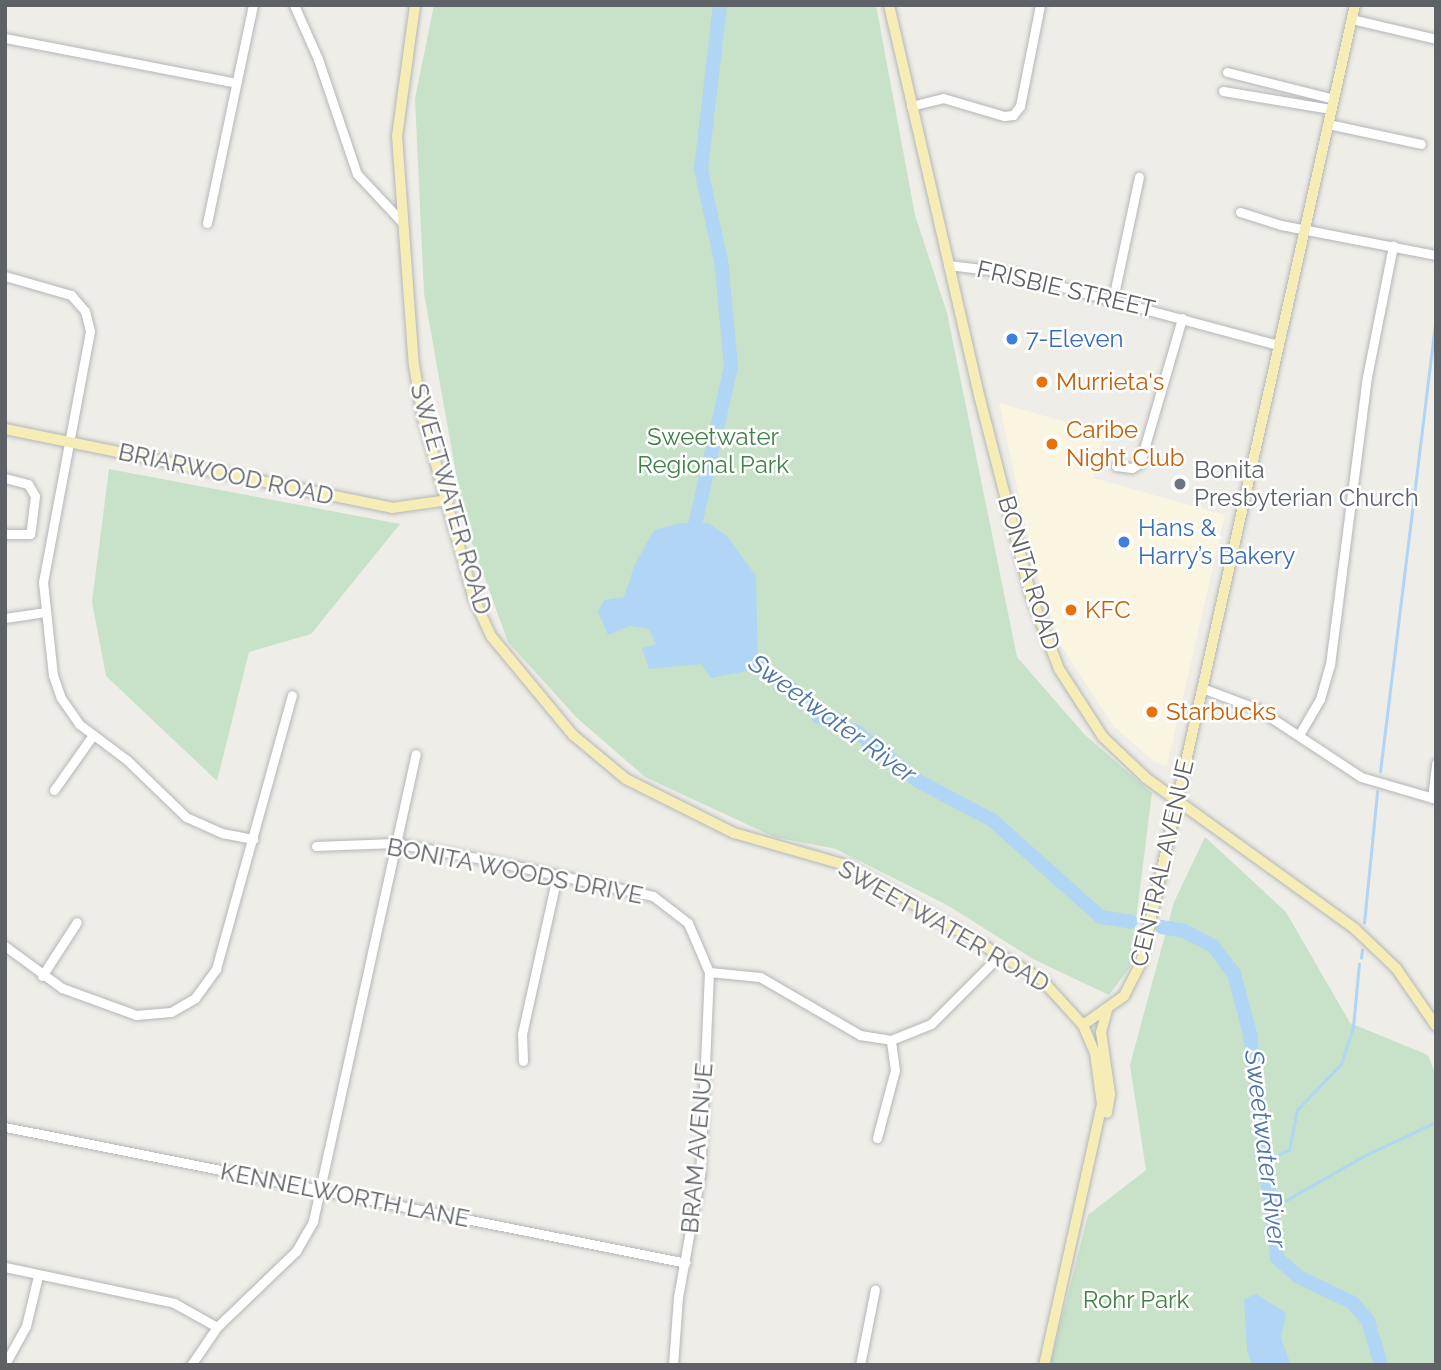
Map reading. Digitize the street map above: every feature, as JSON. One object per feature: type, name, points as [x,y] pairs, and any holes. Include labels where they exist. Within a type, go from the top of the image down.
[{"type":"main road","name":"SWEETWATER ROAD","points":[[415,5],[399,104],[403,223],[414,365],[423,418],[474,599],[491,636],[573,735],[605,764],[684,810],[734,833],[849,866],[1055,990],[1083,1024],[1100,1076],[1097,1136],[1044,1365]]},
{"type":"main road","name":"BONITA ROAD","points":[[889,5],[948,265],[1025,572],[1049,646],[1103,737],[1146,778],[1355,929],[1396,968],[1436,1026]]},
{"type":"main road","name":"CENTRAL AVENUE","points":[[1083,1024],[1107,1010],[1135,982],[1145,946],[1355,5]]},
{"type":"main road","name":"BRIARWOOD ROAD","points":[[5,429],[392,508],[448,500]]},
{"type":"main road","points":[[1097,1136],[1105,1129],[1110,1094],[1101,1032],[1107,1010]]},
{"type":"street","points":[[207,223],[253,5]]},
{"type":"street","points":[[294,5],[318,59],[358,174],[403,223]]},
{"type":"street","points":[[911,106],[943,98],[1013,115],[1020,106],[1040,5]]},
{"type":"street","points":[[1351,19],[1436,39]]},
{"type":"street","points":[[5,37],[236,83]]},
{"type":"street","points":[[1227,72],[1333,104]]},
{"type":"street","points":[[1223,91],[1333,104]]},
{"type":"street","points":[[1328,124],[1421,144]]},
{"type":"street","points":[[1113,299],[1139,177]]},
{"type":"street","points":[[1240,212],[1436,255]]},
{"type":"street","points":[[1299,735],[1320,699],[1330,665],[1367,377],[1393,246]]},
{"type":"street","name":"FRISBIE STREET","points":[[948,265],[979,266],[1113,299],[1278,345]]},
{"type":"street","points":[[5,276],[65,291],[88,318],[90,350],[44,571],[45,612],[52,674],[61,698],[93,736],[186,817],[222,833],[253,839]]},
{"type":"street","name":"FRISBIE STREET","points":[[1115,466],[1132,468],[1140,463],[1182,318]]},
{"type":"street","points":[[5,478],[28,484],[35,496],[28,536],[5,534]]},
{"type":"street","points":[[5,618],[45,612]]},
{"type":"street","points":[[1202,688],[1252,706],[1361,776],[1434,799],[1436,763]]},
{"type":"street","points":[[5,946],[42,976],[85,999],[135,1015],[162,1014],[187,1004],[216,968],[292,695]]},
{"type":"street","points":[[54,790],[93,736]]},
{"type":"street","points":[[191,1365],[216,1327],[296,1251],[313,1221],[416,754]]},
{"type":"street","name":"BONITA WOODS DRIVE","points":[[316,846],[395,844],[653,896],[667,904],[695,934],[709,972]]},
{"type":"street","points":[[523,1061],[522,1034],[557,876]]},
{"type":"street","points":[[42,976],[77,922]]},
{"type":"street","points":[[709,972],[760,977],[860,1035],[891,1040],[931,1024],[1000,955]]},
{"type":"street","name":"BRAM AVENUE","points":[[673,1365],[674,1328],[700,1175],[709,972]]},
{"type":"street","points":[[877,1138],[895,1070],[891,1040]]},
{"type":"street","name":"KENNELWORTH LANE","points":[[5,1127],[685,1262]]},
{"type":"street","points":[[5,1268],[174,1303],[216,1327]]},
{"type":"street","points":[[5,1364],[26,1326],[38,1276]]},
{"type":"street","points":[[860,1365],[875,1289]]},
{"type":"shaded area","points":[[999,403],[1104,433],[1093,478],[1225,515],[1167,766],[1155,762],[1114,727],[1060,644],[1033,561]]},
{"type":"green space","name":"Sweetwater Regional Park","points":[[434,5],[876,5],[915,215],[947,313],[1017,657],[1085,735],[1152,793],[1130,967],[1109,995],[1033,959],[947,905],[836,849],[774,837],[645,777],[577,718],[508,642],[465,524],[424,293],[415,99]]},
{"type":"green space","points":[[109,469],[400,524],[311,634],[249,652],[217,781],[106,676],[92,602]]},
{"type":"green space","name":"Rohr Park","points":[[1205,837],[1286,912],[1350,1023],[1428,1055],[1436,1076],[1436,1365],[1050,1365],[1088,1215],[1146,1170],[1130,1065],[1174,902]]},
{"type":"water","points":[[680,523],[708,523],[727,536],[756,576],[758,669],[711,678],[701,664],[649,669],[642,648],[656,644],[649,629],[630,626],[608,635],[598,612],[604,600],[624,597],[635,564],[654,530]]},
{"type":"water","points":[[1256,1294],[1286,1313],[1281,1338],[1291,1365],[1252,1365],[1247,1351],[1244,1299]]},
{"type":"waterway","name":"Sweetwater River","points":[[696,541],[695,525],[731,366],[721,261],[701,169],[720,5]]},
{"type":"waterway","points":[[1380,772],[1436,317]]},
{"type":"waterway","name":"Sweetwater River","points":[[745,657],[790,687],[819,717],[857,732],[918,781],[992,820],[1101,917],[1131,922]]},
{"type":"waterway","points":[[1364,923],[1377,792]]},
{"type":"waterway","name":"Sweetwater River","points":[[1162,927],[1184,931],[1213,946],[1234,974],[1250,1034],[1277,1258],[1299,1277],[1353,1303],[1368,1321],[1381,1365]]},
{"type":"waterway","points":[[1361,958],[1362,950]]},
{"type":"waterway","points":[[1265,1161],[1289,1150],[1297,1110],[1341,1064],[1353,1027],[1359,964]]},
{"type":"waterway","points":[[1269,1210],[1362,1157],[1436,1122]]},
{"type":"place","name":"7-Eleven","points":[[1012,339]]},
{"type":"place","name":"Murrieta's","points":[[1042,382]]},
{"type":"place","name":"Caribe Night Club","points":[[1052,444]]},
{"type":"place","name":"Bonita Presbyterian Church","points":[[1180,484]]},
{"type":"place","name":"Hans & Harry’s Bakery","points":[[1124,542]]},
{"type":"place","name":"KFC","points":[[1071,610]]},
{"type":"place","name":"Starbucks","points":[[1152,712]]}]
